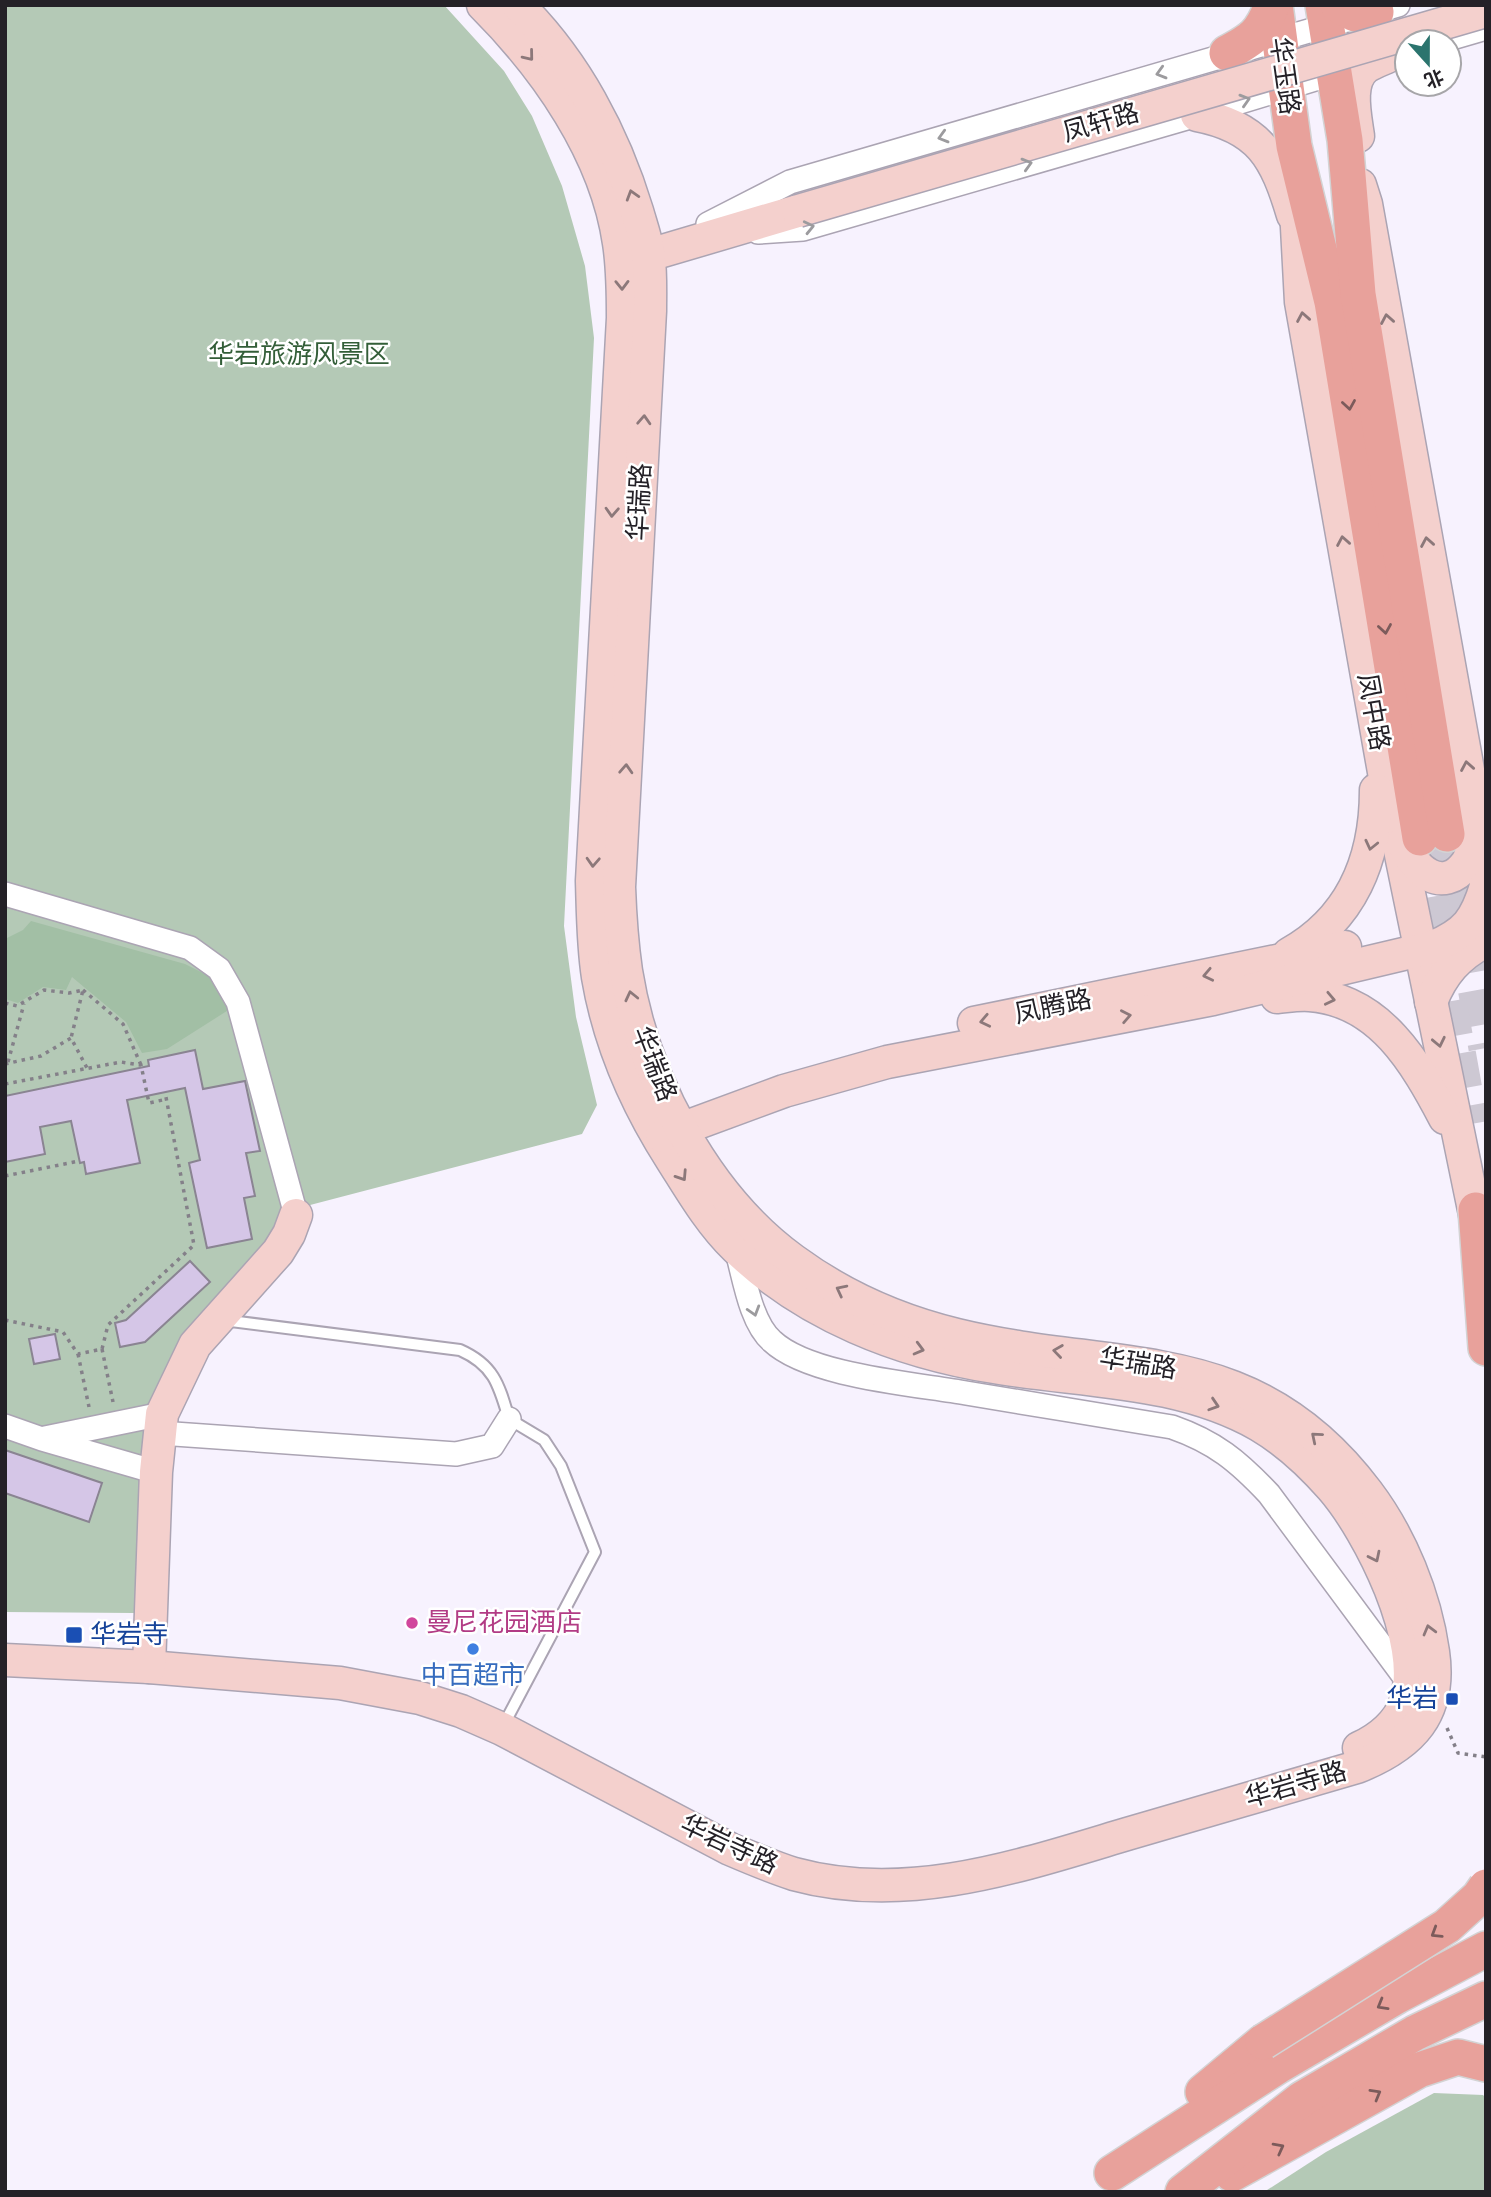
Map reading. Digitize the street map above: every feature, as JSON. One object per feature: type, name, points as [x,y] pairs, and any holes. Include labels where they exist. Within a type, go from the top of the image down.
[{"type":"main road","points":[[1329,12],[1356,14],[1387,9]]},
{"type":"main road","name":"华玉路","points":[[1329,12],[1334,74],[1345,140],[1358,294],[1457,832]]},
{"type":"main road","points":[[1227,54],[1249,41],[1275,16]]},
{"type":"main road","name":"华玉路","points":[[1275,16],[1294,146],[1457,832]]},
{"type":"main road","points":[[1476,1210],[1486,1348]]},
{"type":"main road","points":[[1101,2183],[1187,2106],[1271,2054],[1447,1926],[1479,1897],[1486,1887]]},
{"type":"main road","points":[[1271,2054],[1396,1996],[1486,1950]]},
{"type":"main road","points":[[1199,2192],[1310,2113],[1415,2033],[1486,1999]]},
{"type":"main road","points":[[1183,2192],[1310,2113],[1458,2057],[1486,2064]]},
{"type":"street","name":"华瑞路","points":[[483,5],[519,43],[564,106],[585,142],[605,191],[619,241],[623,318],[592,881],[598,976],[608,1020],[622,1062],[664,1123],[728,1198],[791,1259],[828,1284],[916,1323],[958,1335],[1190,1372],[1236,1387],[1278,1409],[1316,1436],[1365,1489],[1401,1550],[1418,1593],[1430,1635],[1435,1676],[1421,1690],[1410,1662],[1394,1603],[1378,1561],[1357,1521],[1331,1487],[1298,1453],[1261,1427],[1227,1409],[1181,1394],[1133,1384],[992,1367],[905,1346],[857,1328],[805,1301],[775,1280],[736,1248],[706,1212],[664,1123],[626,974],[621,928],[619,887],[650,311],[647,248],[629,183],[608,134],[559,53],[518,5]]},
{"type":"street","name":"凤轩路","points":[[796,205],[1452,5]]},
{"type":"street","name":"凤轩路","points":[[647,248],[1486,11]]},
{"type":"street","points":[[1275,16],[1329,12]]},
{"type":"street","points":[[1463,35],[1486,28]]},
{"type":"street","name":"凤轩路","points":[[712,229],[790,182],[1227,54]]},
{"type":"street","name":"凤轩路","points":[[712,229],[803,229],[1393,55]]},
{"type":"street","points":[[1393,56],[1366,68],[1356,79],[1354,103],[1366,204],[1457,832],[1486,884],[1475,916],[1480,930],[1450,966],[1431,1002]]},
{"type":"street","points":[[1197,115],[1233,125],[1266,151],[1281,176],[1297,228]]},
{"type":"street","points":[[1345,140],[1366,204]]},
{"type":"street","name":"凤中路","points":[[1294,146],[1301,302],[1384,772],[1476,1210],[1486,1273]]},
{"type":"street","points":[[1275,961],[1303,946],[1330,922],[1352,894],[1362,874],[1369,854],[1376,815],[1376,729]]},
{"type":"street","points":[[1384,772],[1411,861],[1420,871],[1431,877],[1444,878],[1457,873],[1465,866],[1474,846],[1457,832]]},
{"type":"street","points":[[5,894],[190,948],[219,969],[238,1002],[296,1215],[278,1252],[195,1345],[161,1423],[156,1472],[150,1659]]},
{"type":"street","name":"凤腾路","points":[[664,1123],[802,1065],[883,1042],[1275,961],[1419,942],[1445,942],[1480,930]]},
{"type":"street","name":"凤腾路","points":[[664,1123],[887,1062],[1213,999],[1419,942]]},
{"type":"street","points":[[1213,999],[1311,995],[1342,1002],[1370,1016],[1400,1045],[1423,1078],[1461,1147]]},
{"type":"street","points":[[736,1248],[763,1332],[773,1343],[797,1357],[853,1373],[1172,1427],[1201,1438],[1232,1457],[1269,1494],[1346,1597],[1421,1690]]},
{"type":"street","points":[[42,1439],[118,1423],[161,1423],[456,1454],[492,1446],[509,1419]]},
{"type":"street","points":[[5,1426],[156,1472]]},
{"type":"street","name":"华岩寺路","points":[[5,1645],[150,1659],[340,1683],[420,1698],[505,1722],[730,1849],[764,1864],[830,1881],[869,1885],[904,1885],[976,1876],[1014,1868],[1357,1767],[1394,1750],[1419,1726],[1421,1690]]},
{"type":"street","name":"华岩寺路","points":[[5,1660],[150,1659]]},
{"type":"lane","points":[[217,1320],[460,1350],[478,1359],[490,1370],[509,1419],[544,1440],[561,1466],[595,1552],[505,1722]]},
{"type":"path","points":[[5,1003],[17,1006],[44,990],[69,993],[83,990]]},
{"type":"path","points":[[83,990],[71,1038],[87,1068]]},
{"type":"path","points":[[83,990],[123,1024],[141,1065],[149,1103],[167,1099]]},
{"type":"path","points":[[24,1003],[7,1063],[41,1056],[71,1038]]},
{"type":"path","points":[[5,1084],[121,1062],[141,1065]]},
{"type":"path","points":[[118,1423],[102,1349],[108,1325],[194,1245],[165,1092]]},
{"type":"path","points":[[5,1176],[79,1161]]},
{"type":"path","points":[[5,1320],[63,1332],[78,1354],[94,1428]]},
{"type":"path","points":[[78,1354],[102,1349]]},
{"type":"path","points":[[1421,1690],[1458,1754],[1486,1757]]},
{"type":"green space","name":"华岩旅游风景区","points":[[5,5],[444,5],[504,71],[532,116],[562,186],[585,266],[594,338],[564,926],[576,1017],[597,1105],[582,1134],[291,1210],[183,1342],[156,1396],[134,1613],[5,1612]]},
{"type":"green space","points":[[31,921],[185,964],[209,976],[230,1009],[167,1049],[142,1053],[126,1022],[72,977],[66,990],[43,987],[18,1003],[5,999],[5,939],[23,930]]},
{"type":"green space","points":[[1434,2093],[1483,2095],[1486,2098],[1486,2192],[1264,2192],[1326,2152]]},
{"type":"building","points":[[195,1050],[203,1089],[245,1081],[260,1151],[246,1153],[255,1196],[244,1198],[252,1239],[207,1248],[189,1163],[200,1160],[185,1088],[127,1100],[140,1163],[86,1174],[84,1162],[80,1163],[71,1121],[40,1127],[45,1154],[5,1162],[5,1096],[149,1066],[148,1060]]},
{"type":"building","points":[[190,1261],[210,1282],[145,1342],[120,1347],[115,1323],[126,1320]]},
{"type":"building","points":[[55,1334],[60,1359],[34,1364],[29,1339]]},
{"type":"building","points":[[5,1450],[102,1483],[89,1522],[5,1493]]},
{"type":"tunnel","points":[[1447,834],[1486,1048]]},
{"type":"tunnel","points":[[1421,845],[1471,1124]]},
{"type":"place","name":"曼尼花园酒店","points":[[412,1623]]},
{"type":"place","name":"华岩寺","points":[[74,1635]]},
{"type":"place","name":"中百超市","points":[[473,1649]]},
{"type":"place","name":"华岩","points":[[1452,1699]]}]
